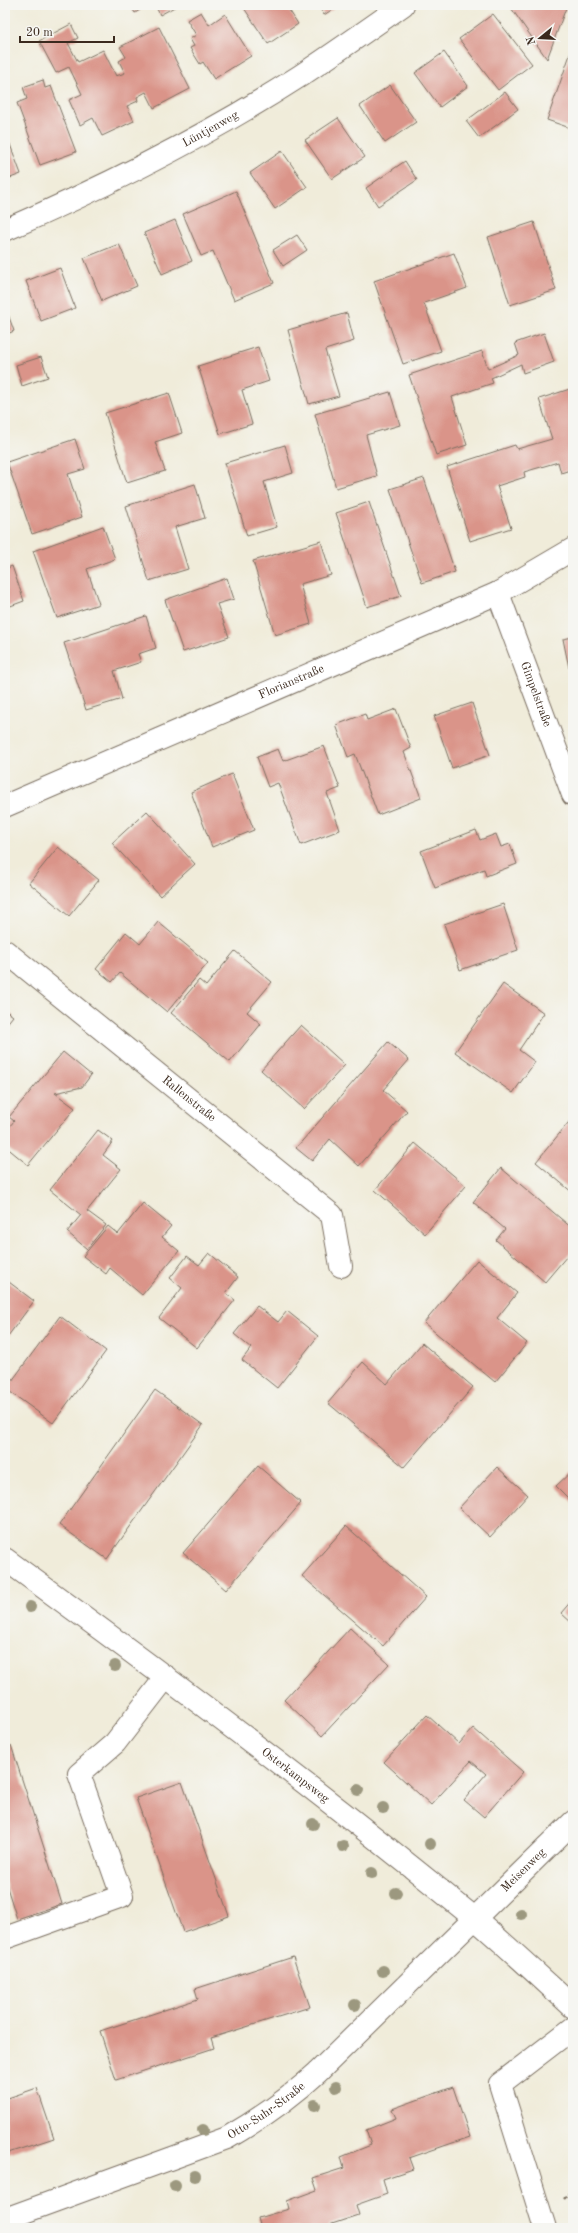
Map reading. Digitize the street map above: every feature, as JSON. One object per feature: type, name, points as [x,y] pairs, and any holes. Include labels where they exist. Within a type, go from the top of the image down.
[{"type":"street","name":"Lüntjenweg","points":[[5,230],[84,194],[199,136],[301,75],[403,5]]},
{"type":"street","name":"Florianstraße","points":[[5,806],[498,593],[573,549]]},
{"type":"street","name":"Gimpelstraße","points":[[498,593],[573,795]]},
{"type":"street","name":"Rallenstraße","points":[[5,952],[332,1215],[341,1266]]},
{"type":"street","name":"Osterkampsweg","points":[[5,1559],[166,1677],[474,1918],[573,2007]]},
{"type":"street","points":[[5,1938],[122,1896],[79,1774],[115,1743],[166,1677]]},
{"type":"street","name":"Meisenweg","points":[[474,1918],[573,1822]]},
{"type":"street","name":"Otto-Suhr-Straße","points":[[5,2219],[227,2138],[257,2121],[289,2098],[318,2072],[474,1918]]},
{"type":"street","points":[[545,2228],[500,2084],[573,2028]]},
{"type":"building","points":[[130,5],[148,5],[135,13]]},
{"type":"building","points":[[155,5],[178,5],[160,15]]},
{"type":"building","points":[[242,5],[286,5],[298,24],[268,44]]},
{"type":"building","points":[[318,5],[339,5],[324,15]]},
{"type":"building","points":[[509,5],[567,5],[547,59]]},
{"type":"building","points":[[201,12],[209,25],[225,14],[251,56],[214,79],[203,62],[200,64],[190,48],[194,46],[190,39],[196,35],[187,20]]},
{"type":"building","points":[[493,14],[532,64],[498,90],[459,39]]},
{"type":"building","points":[[71,24],[78,38],[68,43],[78,62],[103,50],[116,76],[125,73],[119,61],[126,57],[120,47],[159,27],[190,89],[154,108],[146,92],[137,97],[138,101],[127,106],[134,121],[102,136],[93,118],[80,125],[69,100],[82,94],[69,67],[56,73],[39,41]]},
{"type":"building","points":[[573,46],[573,129],[547,120]]},
{"type":"building","points":[[444,52],[468,86],[440,107],[415,73]]},
{"type":"building","points":[[43,80],[45,88],[51,86],[76,152],[40,165],[17,103],[27,99],[23,87]]},
{"type":"building","points":[[390,85],[416,122],[385,143],[360,106]]},
{"type":"building","points":[[505,92],[518,109],[479,138],[466,121]]},
{"type":"building","points":[[338,118],[365,157],[332,179],[305,140]]},
{"type":"building","points":[[5,131],[21,174],[5,180]]},
{"type":"building","points":[[282,151],[307,187],[275,209],[250,173]]},
{"type":"building","points":[[405,161],[417,180],[378,206],[366,188]]},
{"type":"building","points":[[236,191],[274,283],[234,300],[213,251],[201,256],[183,214]]},
{"type":"building","points":[[175,220],[192,261],[162,274],[144,233]]},
{"type":"building","points":[[534,222],[556,290],[510,305],[488,237]]},
{"type":"building","points":[[297,235],[307,250],[283,266],[273,250]]},
{"type":"building","points":[[119,244],[137,286],[102,301],[84,258]]},
{"type":"building","points":[[454,253],[467,288],[424,303],[441,351],[403,364],[374,281]]},
{"type":"building","points":[[60,268],[75,308],[41,321],[26,281]]},
{"type":"building","points":[[5,306],[14,331],[5,335]]},
{"type":"building","points":[[347,313],[354,341],[325,350],[339,396],[309,404],[288,330]]},
{"type":"building","points":[[544,333],[554,362],[523,373],[521,364],[491,378],[493,383],[452,397],[467,445],[436,455],[409,375],[482,351],[488,369],[519,355],[515,343]]},
{"type":"building","points":[[258,347],[269,381],[242,390],[252,424],[220,434],[198,366]]},
{"type":"building","points":[[41,357],[48,377],[22,386],[16,365]]},
{"type":"building","points":[[573,388],[573,469],[561,473],[558,462],[524,472],[525,477],[497,486],[511,528],[470,541],[447,467],[515,445],[517,449],[552,439],[539,399]]},
{"type":"building","points":[[390,392],[400,425],[366,435],[377,476],[336,488],[315,414]]},
{"type":"building","points":[[169,393],[182,433],[155,442],[165,471],[127,483],[105,413]]},
{"type":"building","points":[[75,439],[85,469],[68,474],[82,517],[32,534],[7,462]]},
{"type":"building","points":[[285,445],[293,473],[264,482],[277,527],[247,536],[225,463]]},
{"type":"building","points":[[424,478],[455,572],[422,583],[390,489]]},
{"type":"building","points":[[195,484],[205,518],[175,527],[188,569],[149,581],[126,506]]},
{"type":"building","points":[[369,502],[401,596],[367,607],[336,513]]},
{"type":"building","points":[[103,526],[115,559],[87,569],[99,604],[57,618],[33,551]]},
{"type":"building","points":[[321,541],[331,575],[300,584],[311,624],[275,635],[253,561]]},
{"type":"building","points":[[12,566],[24,601],[5,608],[5,569]]},
{"type":"building","points":[[227,578],[234,599],[217,604],[229,637],[183,652],[165,600]]},
{"type":"building","points":[[146,616],[156,648],[138,654],[141,662],[114,671],[122,699],[86,710],[64,643]]},
{"type":"building","points":[[573,637],[573,668],[569,668],[563,639]]},
{"type":"building","points":[[472,703],[490,755],[452,768],[434,716]]},
{"type":"building","points":[[396,709],[411,748],[404,752],[421,798],[378,815],[355,754],[348,757],[336,725],[365,714],[367,720]]},
{"type":"building","points":[[324,746],[340,788],[327,793],[340,830],[301,845],[278,783],[268,787],[257,757],[278,749],[283,761]]},
{"type":"building","points":[[232,774],[254,830],[212,847],[191,792]]},
{"type":"building","points":[[147,811],[195,864],[160,896],[112,843]]},
{"type":"building","points":[[476,830],[480,840],[496,834],[501,847],[510,844],[517,864],[486,876],[484,869],[435,888],[421,851]]},
{"type":"building","points":[[58,847],[99,880],[69,916],[29,883]]},
{"type":"building","points":[[503,904],[518,950],[460,970],[444,924]]},
{"type":"building","points":[[158,922],[208,963],[167,1012],[120,973],[112,982],[96,969],[126,932],[140,944]]},
{"type":"building","points":[[235,951],[272,982],[247,1012],[261,1024],[230,1062],[171,1013],[199,980],[206,986]]},
{"type":"building","points":[[503,984],[544,1013],[519,1050],[535,1062],[513,1093],[455,1052]]},
{"type":"building","points":[[5,1010],[13,1016],[5,1026]]},
{"type":"building","points":[[301,1025],[345,1065],[304,1109],[261,1070]]},
{"type":"building","points":[[388,1042],[409,1060],[383,1090],[407,1111],[359,1166],[330,1139],[312,1161],[296,1148]]},
{"type":"building","points":[[63,1052],[91,1075],[82,1087],[55,1093],[75,1108],[28,1165],[5,1146],[5,1132],[14,1121],[9,1117]]},
{"type":"building","points":[[573,1117],[573,1193],[536,1162]]},
{"type":"building","points":[[98,1130],[113,1141],[103,1155],[121,1169],[87,1211],[106,1225],[87,1249],[67,1232],[81,1215],[50,1190]]},
{"type":"building","points":[[415,1143],[466,1186],[425,1234],[375,1190]]},
{"type":"building","points":[[501,1168],[573,1229],[573,1249],[545,1282],[496,1240],[505,1229],[473,1202]]},
{"type":"building","points":[[143,1203],[171,1226],[162,1237],[179,1251],[142,1295],[110,1268],[106,1274],[83,1256],[108,1226],[118,1234]]},
{"type":"building","points":[[209,1253],[238,1277],[226,1293],[235,1300],[197,1348],[159,1318],[182,1288],[170,1278],[187,1256],[199,1265]]},
{"type":"building","points":[[477,1260],[517,1293],[497,1318],[527,1343],[495,1382],[424,1323]]},
{"type":"building","points":[[5,1279],[34,1301],[8,1336],[5,1334]]},
{"type":"building","points":[[257,1306],[278,1322],[287,1311],[318,1336],[277,1388],[242,1360],[251,1348],[234,1334]]},
{"type":"building","points":[[60,1316],[106,1351],[53,1423],[6,1389]]},
{"type":"building","points":[[422,1343],[473,1387],[404,1467],[328,1403],[363,1362],[387,1384]]},
{"type":"building","points":[[155,1390],[203,1425],[107,1559],[59,1525]]},
{"type":"building","points":[[258,1466],[301,1503],[226,1590],[183,1553]]},
{"type":"building","points":[[497,1467],[528,1495],[490,1537],[459,1508]]},
{"type":"building","points":[[573,1470],[573,1503],[556,1486]]},
{"type":"building","points":[[346,1526],[426,1597],[383,1646],[302,1576]]},
{"type":"building","points":[[573,1599],[573,1624],[561,1613]]},
{"type":"building","points":[[350,1628],[389,1664],[322,1736],[284,1700]]},
{"type":"building","points":[[427,1715],[459,1744],[473,1728],[523,1772],[484,1817],[464,1800],[486,1774],[471,1761],[431,1805],[384,1762]]},
{"type":"building","points":[[11,1745],[62,1904],[17,1919],[5,1881],[5,1747]]},
{"type":"building","points":[[182,1782],[229,1916],[183,1932],[136,1798]]},
{"type":"building","points":[[293,1957],[310,2007],[211,2038],[214,2048],[116,2080],[100,2031],[198,1999],[195,1989]]},
{"type":"building","points":[[453,2087],[470,2137],[409,2158],[413,2169],[383,2179],[387,2194],[356,2205],[359,2215],[329,2225],[330,2228],[252,2228],[260,2225],[258,2218],[289,2209],[287,2201],[317,2190],[313,2178],[344,2168],[341,2157],[371,2145],[366,2130],[396,2118],[392,2109]]},
{"type":"building","points":[[37,2088],[54,2138],[5,2154],[5,2099]]}]
